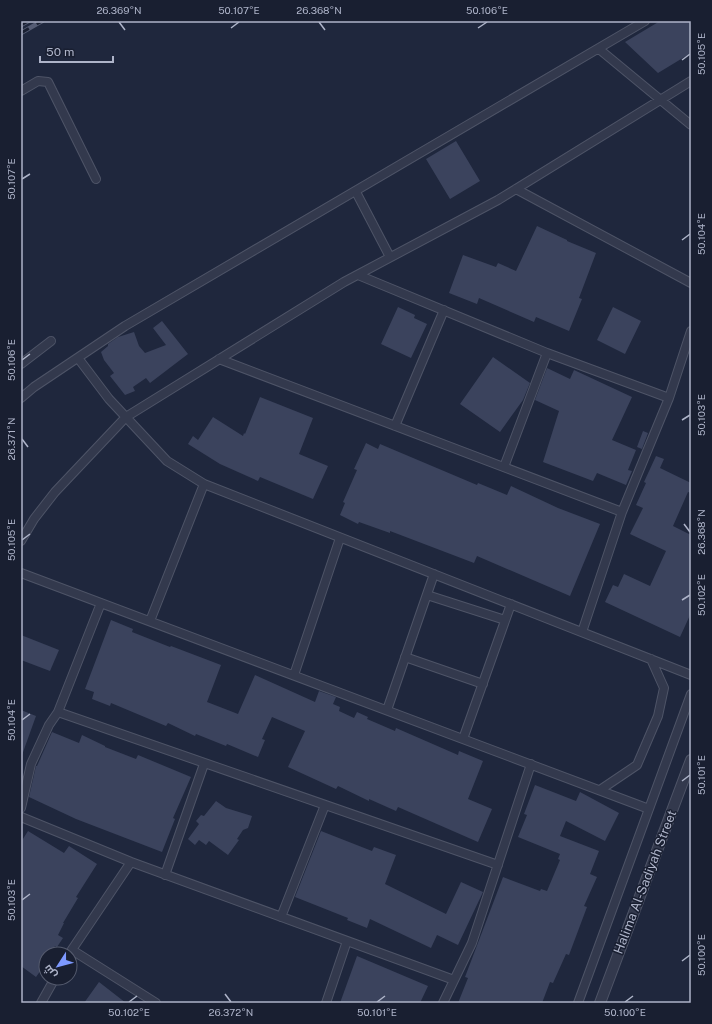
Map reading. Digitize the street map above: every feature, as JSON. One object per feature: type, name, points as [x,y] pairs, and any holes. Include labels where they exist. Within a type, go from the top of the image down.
[{"type":"street","points":[[21,398],[34,387],[126,326],[645,21]]},
{"type":"street","points":[[599,49],[691,124]]},
{"type":"street","points":[[21,91],[38,81],[48,82],[96,179]]},
{"type":"street","points":[[21,541],[34,519],[55,492],[126,417],[358,275],[498,200],[691,81]]},
{"type":"street","points":[[516,188],[691,283]]},
{"type":"street","points":[[356,192],[390,258]]},
{"type":"street","points":[[358,275],[547,353],[669,398]]},
{"type":"street","points":[[395,426],[444,310]]},
{"type":"street","points":[[582,632],[622,512],[669,398],[691,331]]},
{"type":"street","points":[[21,364],[51,341]]},
{"type":"street","points":[[504,467],[547,353]]},
{"type":"street","points":[[78,358],[109,399],[167,461],[204,484],[691,675]]},
{"type":"street","points":[[219,359],[622,512]]},
{"type":"street","points":[[150,621],[204,484]]},
{"type":"street","points":[[294,675],[340,538]]},
{"type":"street","points":[[21,573],[649,809]]},
{"type":"street","points":[[387,710],[434,574]]},
{"type":"street","points":[[427,595],[506,620]]},
{"type":"street","points":[[21,808],[31,764],[49,725],[58,712],[101,603]]},
{"type":"street","points":[[463,739],[511,604]]},
{"type":"street","points":[[405,657],[483,684]]},
{"type":"street","points":[[600,790],[637,765],[658,716],[664,688],[651,659]]},
{"type":"street","points":[[578,1003],[691,694]]},
{"type":"street","points":[[58,712],[498,865]]},
{"type":"street","name":"Halima Al-Sadiyah Street","points":[[600,1003],[691,760]]},
{"type":"street","points":[[165,875],[204,764]]},
{"type":"street","points":[[443,1003],[472,943],[531,764]]},
{"type":"street","points":[[281,917],[325,805]]},
{"type":"street","points":[[21,817],[165,875],[454,980]]},
{"type":"street","points":[[75,946],[131,862]]},
{"type":"street","points":[[326,1003],[347,941]]},
{"type":"street","points":[[78,956],[156,1003]]},
{"type":"street","points":[[41,1003],[51,986]]},
{"type":"building","points":[[660,21],[691,21],[691,53],[658,73],[625,42]]},
{"type":"building","points":[[456,141],[480,181],[450,199],[426,159]]},
{"type":"building","points":[[537,226],[596,253],[579,298],[582,299],[569,331],[536,317],[534,322],[479,298],[477,304],[449,293],[463,255],[496,267],[498,263],[516,271]]},
{"type":"building","points":[[398,307],[415,315],[414,318],[427,324],[411,358],[381,344]]},
{"type":"building","points":[[613,307],[641,321],[625,354],[597,340]]},
{"type":"building","points":[[162,321],[188,354],[150,383],[146,378],[133,387],[135,391],[125,395],[110,376],[114,373],[104,360],[101,352],[108,346],[108,344],[118,337],[134,332],[139,346],[145,353],[166,345],[153,328]]},
{"type":"building","points":[[493,357],[530,383],[523,400],[500,432],[460,404]]},
{"type":"building","points":[[547,368],[570,379],[574,370],[632,397],[612,440],[636,450],[628,470],[632,471],[626,485],[597,473],[593,481],[543,462],[559,411],[535,400]]},
{"type":"building","points":[[260,397],[313,418],[299,454],[328,466],[313,499],[260,477],[258,481],[220,464],[188,444],[193,436],[198,440],[213,417],[243,436]]},
{"type":"building","points":[[643,431],[648,433],[642,449],[637,447]]},
{"type":"building","points":[[366,443],[378,449],[380,444],[477,485],[478,483],[507,495],[511,486],[558,508],[600,524],[570,596],[477,556],[474,563],[390,531],[390,533],[359,522],[358,524],[340,515],[345,503],[343,502],[357,470],[354,469]]},
{"type":"building","points":[[656,456],[664,459],[660,468],[691,483],[691,493],[688,492],[673,526],[691,535],[691,613],[680,637],[605,602],[613,585],[618,587],[624,574],[650,586],[666,551],[630,534],[643,508],[636,505],[646,483],[644,482]]},
{"type":"building","points":[[111,620],[133,629],[132,632],[221,665],[207,702],[238,714],[255,675],[315,702],[319,691],[336,697],[333,704],[340,707],[339,711],[354,718],[357,712],[368,717],[367,719],[395,731],[396,728],[458,755],[459,751],[483,761],[468,799],[492,809],[478,842],[398,807],[396,811],[369,799],[369,801],[338,786],[336,789],[288,767],[305,731],[272,717],[262,739],[265,740],[258,757],[227,744],[226,746],[196,734],[195,736],[168,723],[166,726],[111,703],[110,706],[92,699],[94,692],[85,689]]},
{"type":"building","points":[[21,635],[59,650],[50,671],[21,660]]},
{"type":"building","points":[[21,710],[36,716],[22,755],[21,755]]},
{"type":"building","points":[[52,732],[79,743],[82,735],[105,747],[136,759],[138,755],[191,777],[173,818],[175,819],[162,852],[76,819],[29,797],[36,766]]},
{"type":"building","points":[[535,785],[576,801],[580,792],[619,813],[605,841],[566,821],[560,836],[599,851],[590,874],[597,877],[584,906],[587,907],[569,955],[566,954],[553,983],[550,982],[542,1003],[458,1003],[468,978],[465,977],[503,877],[540,891],[541,889],[547,891],[560,860],[558,859],[560,854],[518,837],[527,815],[524,814]]},
{"type":"building","points":[[216,801],[226,808],[252,816],[248,828],[243,830],[237,839],[239,840],[228,855],[209,841],[206,845],[199,840],[195,845],[188,839],[199,824],[196,821],[201,815],[204,816]]},
{"type":"building","points":[[28,831],[64,853],[69,846],[97,864],[76,897],[78,898],[63,923],[58,935],[63,938],[58,946],[38,946],[38,974],[36,977],[21,966],[21,842]]},
{"type":"building","points":[[321,831],[372,851],[374,847],[396,855],[385,884],[446,914],[461,882],[483,892],[458,945],[437,935],[431,948],[370,919],[367,928],[347,920],[348,918],[295,897]]},
{"type":"building","points":[[357,956],[428,986],[420,1003],[340,1003]]},
{"type":"building","points":[[99,982],[126,1003],[84,1003]]},
{"type":"railway","points":[[21,25],[28,21]]},
{"type":"railway","points":[[21,33],[42,21]]}]
